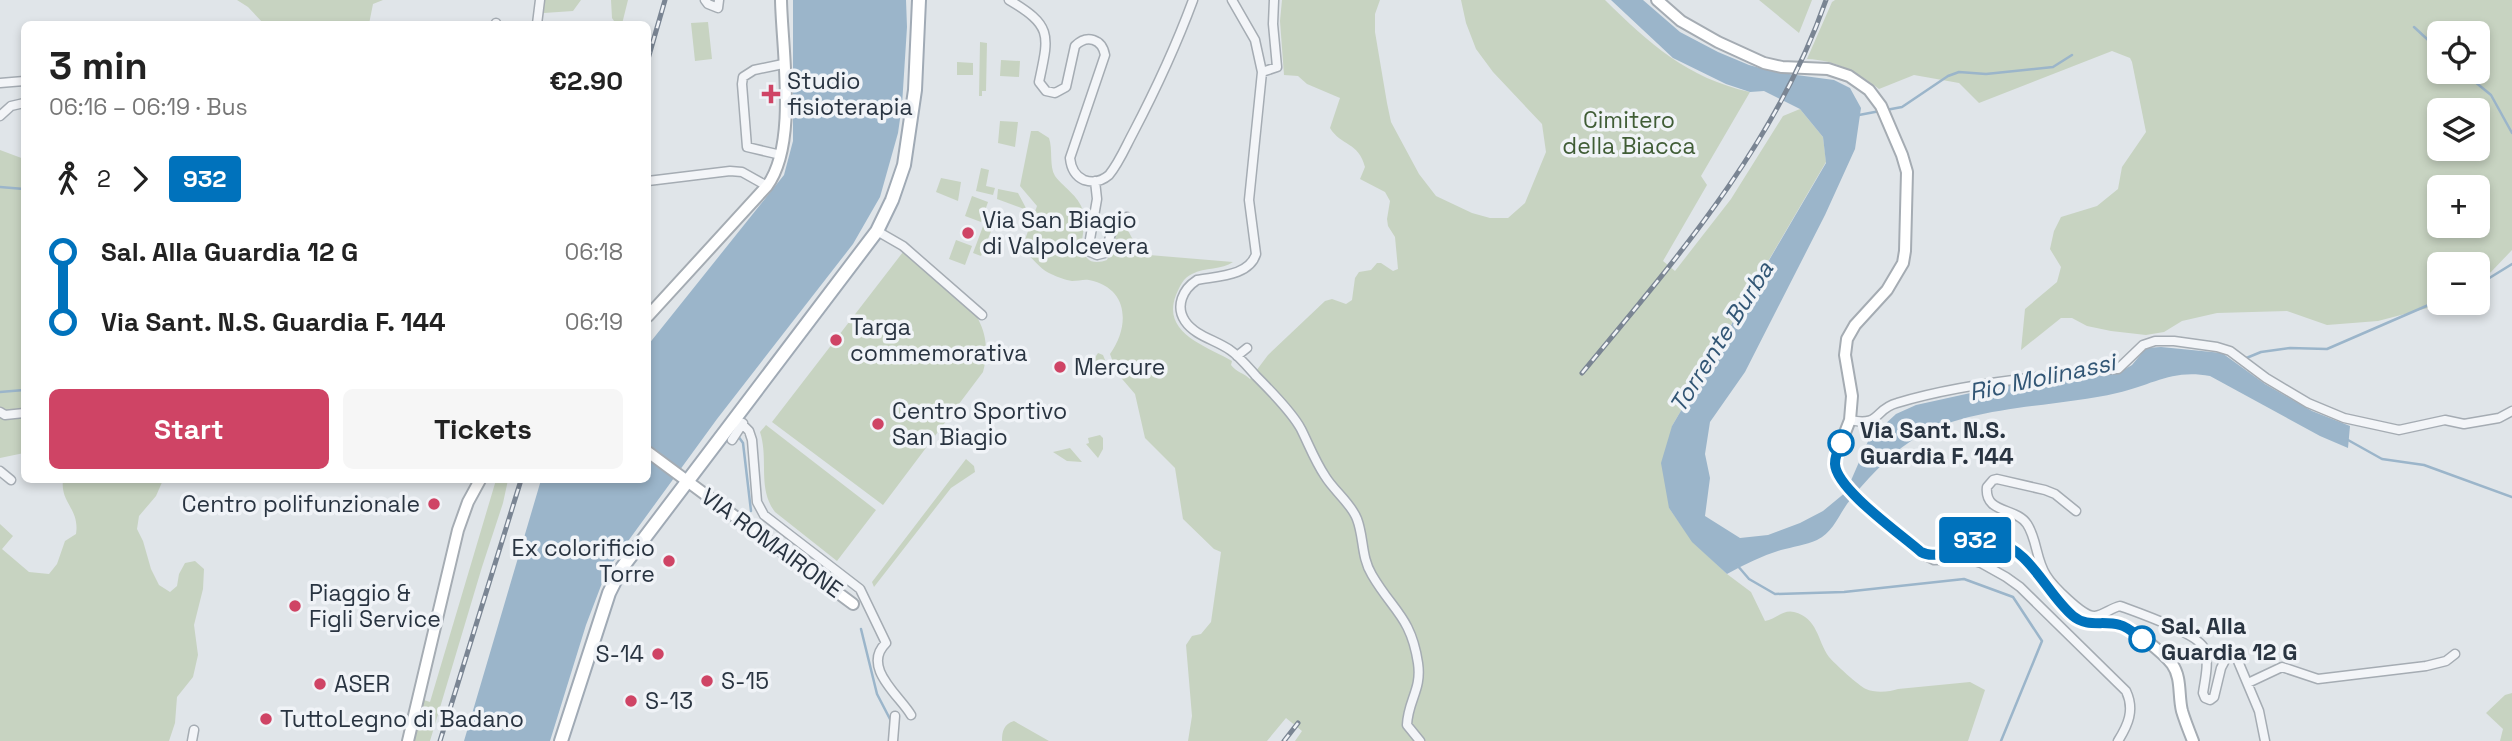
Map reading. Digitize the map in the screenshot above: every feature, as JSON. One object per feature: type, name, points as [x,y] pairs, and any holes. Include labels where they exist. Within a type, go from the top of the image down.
[{"type":"main road","points":[[651,313],[767,186],[774,174],[781,155],[786,126],[780,0]]},
{"type":"main road","name":"VIA ROMAIRONE","points":[[853,604],[682,477],[739,421],[877,231],[892,200],[906,153],[915,90],[919,0]]},
{"type":"main road","points":[[1657,0],[1681,21],[1699,32],[1764,63],[1782,67],[1828,69],[1857,79],[1876,98],[1892,128],[1907,172],[1905,251],[1903,263],[1887,289],[1847,339],[1845,355],[1852,396],[1850,420],[1835,461],[1843,482],[1858,499],[1926,555],[1989,539],[2015,551],[2043,577],[2074,617],[2089,623],[2121,625],[2170,661],[2179,682],[2182,711],[2193,741]]},
{"type":"main road","points":[[561,741],[614,581],[682,477],[651,454]]},
{"type":"main road","points":[[408,741],[458,530],[478,483]]},
{"type":"street","points":[[537,21],[540,0]]},
{"type":"street","points":[[705,0],[713,8],[718,8],[719,0]]},
{"type":"street","points":[[1009,0],[1039,21],[1044,29],[1046,44],[1039,82],[1046,91],[1055,93],[1066,87],[1074,46],[1079,42],[1093,40],[1105,50],[1070,159],[1077,176],[1095,181],[1109,175],[1120,157],[1166,69],[1193,0]]},
{"type":"street","points":[[1232,0],[1255,40],[1262,72],[1249,200],[1256,254],[1253,262],[1243,270],[1191,284],[1182,298],[1181,307],[1186,323],[1231,350],[1300,426],[1326,479],[1358,521],[1364,559],[1412,634],[1420,678],[1408,712],[1407,725],[1420,741]]},
{"type":"street","points":[[1262,72],[1277,67],[1272,24],[1274,0]]},
{"type":"street","points":[[781,155],[747,147],[742,84],[743,77],[749,72],[783,64]]},
{"type":"street","points":[[0,83],[21,81]]},
{"type":"street","points":[[0,116],[10,106],[21,104]]},
{"type":"street","points":[[651,181],[730,171],[742,172],[767,186]]},
{"type":"street","points":[[1095,181],[1097,199],[1090,251],[1097,256],[1105,253],[1112,228],[1119,219],[1128,217]]},
{"type":"street","points":[[877,231],[903,246],[982,315]]},
{"type":"street","points":[[1850,420],[1870,422],[1892,404],[1926,395],[2005,380],[2118,369],[2143,345],[2155,341],[2200,344],[2230,351],[2266,378],[2308,403],[2344,418],[2399,430],[2445,420],[2464,425],[2499,418],[2512,411]]},
{"type":"street","points":[[1237,356],[1247,348]]},
{"type":"street","points":[[0,412],[5,415],[21,413]]},
{"type":"street","points":[[732,440],[739,421]]},
{"type":"street","name":"VIA ROMAIRONE","points":[[739,421],[752,440],[757,502],[764,514],[860,589],[886,643],[878,653],[886,684],[911,715]]},
{"type":"street","points":[[0,471],[11,480]]},
{"type":"street","points":[[2076,511],[2045,490],[1997,479],[1987,487],[1987,497],[1993,505],[2026,523],[2043,577],[2087,615],[2098,615],[2120,606],[2164,622],[2199,641],[2206,653],[2203,693],[2207,700],[2214,697],[2221,668],[2230,651],[2235,653],[2259,711],[2265,741]]},
{"type":"street","points":[[1926,555],[1934,560],[1968,559],[1980,563],[2006,577],[2030,596],[2126,691],[2130,701],[2130,713],[2127,727],[2118,741]]},
{"type":"street","points":[[2248,683],[2282,667],[2318,679],[2426,666],[2446,661],[2455,654]]},
{"type":"street","points":[[893,741],[895,716]]},
{"type":"street","points":[[192,741],[194,730]]},
{"type":"green space","points":[[237,0],[383,0],[373,4],[370,21],[261,21]]},
{"type":"green space","points":[[543,0],[581,0],[573,11],[544,13]]},
{"type":"green space","points":[[611,0],[628,0],[623,21],[614,21]]},
{"type":"green space","name":"Cimitero della Biacca","points":[[1282,0],[1380,0],[1375,14],[1375,32],[1391,122],[1419,174],[1436,196],[1472,213],[1490,218],[1508,218],[1525,203],[1546,152],[1542,124],[1493,72],[1476,49],[1461,0],[1605,0],[1654,45],[1688,68],[1707,78],[1750,92],[1701,176],[1707,185],[1663,261],[1675,271],[1731,199],[1783,116],[1800,109],[1823,137],[1826,162],[1672,426],[1669,508],[1693,542],[1751,592],[1765,621],[1786,612],[1794,612],[1808,619],[1829,657],[1866,689],[1886,691],[1970,682],[1985,690],[1968,741],[1295,741],[1302,731],[1286,718],[1267,741],[1188,741],[1192,716],[1186,645],[1192,636],[1201,634],[1211,622],[1221,552],[1214,549],[1183,519],[1175,468],[1145,438],[1135,394],[1117,373],[1110,354],[1121,332],[1123,320],[1118,300],[1112,291],[1102,284],[1087,280],[1070,281],[1047,272],[1022,248],[1037,206],[1020,186],[1031,131],[1038,131],[1049,138],[1055,176],[1076,198],[1082,209],[1085,220],[1082,248],[1089,260],[1107,260],[1116,234],[1121,226],[1125,225],[1139,251],[1149,255],[1233,262],[1189,276],[1179,288],[1173,308],[1180,329],[1199,344],[1232,361],[1233,367],[1250,379],[1268,355],[1325,301],[1332,299],[1346,304],[1352,300],[1355,278],[1359,272],[1371,270],[1377,263],[1393,271],[1398,269],[1395,237],[1387,219],[1390,201],[1385,192],[1360,179],[1365,167],[1359,153],[1330,128],[1340,98],[1307,84],[1298,76],[1284,75],[1280,21]]},
{"type":"green space","points":[[1759,0],[1812,0],[1799,33]]},
{"type":"green space","points":[[1835,0],[2512,0],[2512,250],[2490,273],[2490,252],[2427,252],[2427,308],[2378,321],[2327,325],[2287,311],[2217,313],[2182,321],[2164,332],[2146,335],[2111,331],[2087,326],[2072,318],[2061,318],[2021,350],[2025,309],[2057,282],[2061,267],[2050,249],[2061,217],[2097,206],[2118,189],[2122,167],[2146,132],[2130,58],[2112,51],[1979,103],[1959,83],[1914,75],[1879,89],[1846,68],[1807,59]]},
{"type":"green space","points":[[708,22],[712,59],[695,61],[691,23]]},
{"type":"green space","points":[[980,42],[987,43],[986,91],[982,91],[982,96],[979,96]]},
{"type":"green space","points":[[1001,60],[1020,61],[1019,77],[1000,76]]},
{"type":"green space","points":[[957,62],[973,63],[973,75],[957,75]]},
{"type":"green space","points":[[1000,121],[1018,122],[1015,147],[998,143]]},
{"type":"green space","points":[[0,150],[21,158],[21,454],[0,458]]},
{"type":"green space","points":[[981,168],[989,170],[986,186],[995,188],[993,195],[976,191]]},
{"type":"green space","points":[[941,178],[961,182],[958,201],[936,192]]},
{"type":"green space","points":[[998,189],[1018,193],[1027,210],[997,199]]},
{"type":"green space","points":[[972,196],[988,202],[981,222],[965,216]]},
{"type":"green space","points":[[985,221],[989,222],[987,227],[992,229],[981,256],[973,253]]},
{"type":"green space","points":[[956,240],[972,246],[965,265],[949,259]]},
{"type":"green space","points":[[903,252],[965,301],[984,332],[986,350],[983,372],[883,505],[772,422]]},
{"type":"green space","points":[[1098,353],[1103,355],[1107,365],[1102,373],[1096,371],[1092,362]]},
{"type":"green space","points":[[766,425],[876,510],[837,561],[775,512],[770,503],[766,493],[760,432]]},
{"type":"green space","points":[[1100,435],[1103,438],[1103,449],[1098,458],[1086,444],[1089,443],[1088,438]]},
{"type":"green space","points":[[1070,448],[1082,462],[1067,461],[1053,452]]},
{"type":"green space","points":[[966,459],[974,466],[975,472],[951,488],[874,587],[872,582]]},
{"type":"green space","points":[[63,483],[162,483],[156,496],[139,516],[137,529],[151,569],[159,585],[170,592],[177,586],[185,563],[195,561],[204,569],[203,589],[194,625],[198,655],[193,677],[177,697],[175,723],[169,741],[0,741],[0,524],[13,536],[2,549],[29,572],[49,574],[57,564],[65,541],[76,534],[75,518]]},
{"type":"green space","points":[[495,483],[507,483],[430,741],[414,741],[424,700],[430,702]]},
{"type":"green space","points":[[2512,693],[2512,741],[2500,741],[2503,729],[2486,713],[2505,695]]},
{"type":"green space","points":[[1014,721],[1049,741],[1002,741],[1004,728]]},
{"type":"water","points":[[793,0],[906,0],[907,27],[898,133],[880,197],[853,244],[717,419],[607,570],[586,625],[550,741],[464,741],[540,483],[651,483],[651,341],[784,175],[793,141]]},
{"type":"water","points":[[1611,0],[1643,0],[1680,32],[1749,65],[1775,72],[1834,80],[1850,88],[1861,108],[1855,149],[1825,215],[1745,372],[1710,422],[1705,454],[1710,478],[1705,516],[1740,538],[1768,535],[1823,511],[1846,492],[1869,439],[1896,414],[1916,405],[2007,385],[2120,372],[2132,365],[2146,348],[2222,353],[2265,384],[2312,411],[2350,426],[2348,448],[2320,436],[2210,376],[2196,374],[2173,376],[2130,390],[2092,398],[1983,414],[1933,429],[1902,447],[1861,487],[1831,529],[1822,537],[1767,555],[1727,574],[1692,542],[1669,508],[1661,463],[1672,426],[1826,163],[1823,137],[1800,109],[1764,91],[1750,92],[1726,84],[1673,58]]},
{"type":"waterway","points":[[2414,27],[2427,39]]},
{"type":"waterway","points":[[1886,110],[1902,107],[1948,76],[1959,72],[1986,74],[2053,67],[2072,55]]},
{"type":"waterway","points":[[2478,84],[2491,95],[2512,133]]},
{"type":"waterway","points":[[1859,115],[1880,111]]},
{"type":"waterway","points":[[0,187],[21,189]]},
{"type":"waterway","points":[[2490,278],[2512,264]]},
{"type":"waterway","points":[[2244,359],[2261,352],[2290,348],[2327,349],[2427,306]]},
{"type":"waterway","points":[[0,392],[21,390]]},
{"type":"waterway","points":[[738,436],[743,443],[751,511]]},
{"type":"waterway","name":"Rio Molinassi","points":[[2348,440],[2382,459],[2424,465],[2512,497]]},
{"type":"waterway","points":[[753,537],[759,542]]},
{"type":"waterway","name":"Torrente Burba","points":[[1737,565],[1749,579],[1775,594],[1844,592],[1964,579],[2013,597],[2042,641],[2001,741]]},
{"type":"waterway","points":[[822,591],[828,596]]},
{"type":"waterway","points":[[861,629],[877,694],[891,721]]},
{"type":"railway","points":[[651,49],[665,0]]},
{"type":"railway","points":[[1582,373],[1688,242],[1752,151],[1805,53],[1826,0]]},
{"type":"railway","points":[[440,741],[520,483]]},
{"type":"railway","points":[[1284,741],[1298,723]]},
{"type":"bus line","name":"932","points":[[1841,443],[1835,467],[1843,482],[1868,509],[1921,552],[1931,556],[1983,538],[1996,541],[2022,557],[2074,617],[2089,623],[2121,625],[2142,639]]},
{"type":"place","name":"Studio fisioterapia","points":[[771,94]]},
{"type":"place","name":"Via San Biagio di Valpolcevera","points":[[968,233]]},
{"type":"place","name":"Targa commemorativa","points":[[836,340]]},
{"type":"place","name":"Mercure","points":[[1060,367]]},
{"type":"place","name":"Centro Sportivo San Biagio","points":[[878,424]]},
{"type":"place","name":"Via Sant. N.S. Guardia F. 144","points":[[1841,443]]},
{"type":"place","name":"Centro polifunzionale","points":[[434,504]]},
{"type":"place","name":"Ex colorificio Torre","points":[[669,561]]},
{"type":"place","name":"Piaggio & Figli Service","points":[[295,606]]},
{"type":"place","name":"Sal. Alla Guardia 12 G","points":[[2142,639]]},
{"type":"place","name":"S-14","points":[[658,654]]},
{"type":"place","name":"S-15","points":[[707,681]]},
{"type":"place","name":"ASER","points":[[320,684]]},
{"type":"place","name":"S-13","points":[[631,701]]},
{"type":"place","name":"TuttoLegno di Badano","points":[[266,719]]}]
